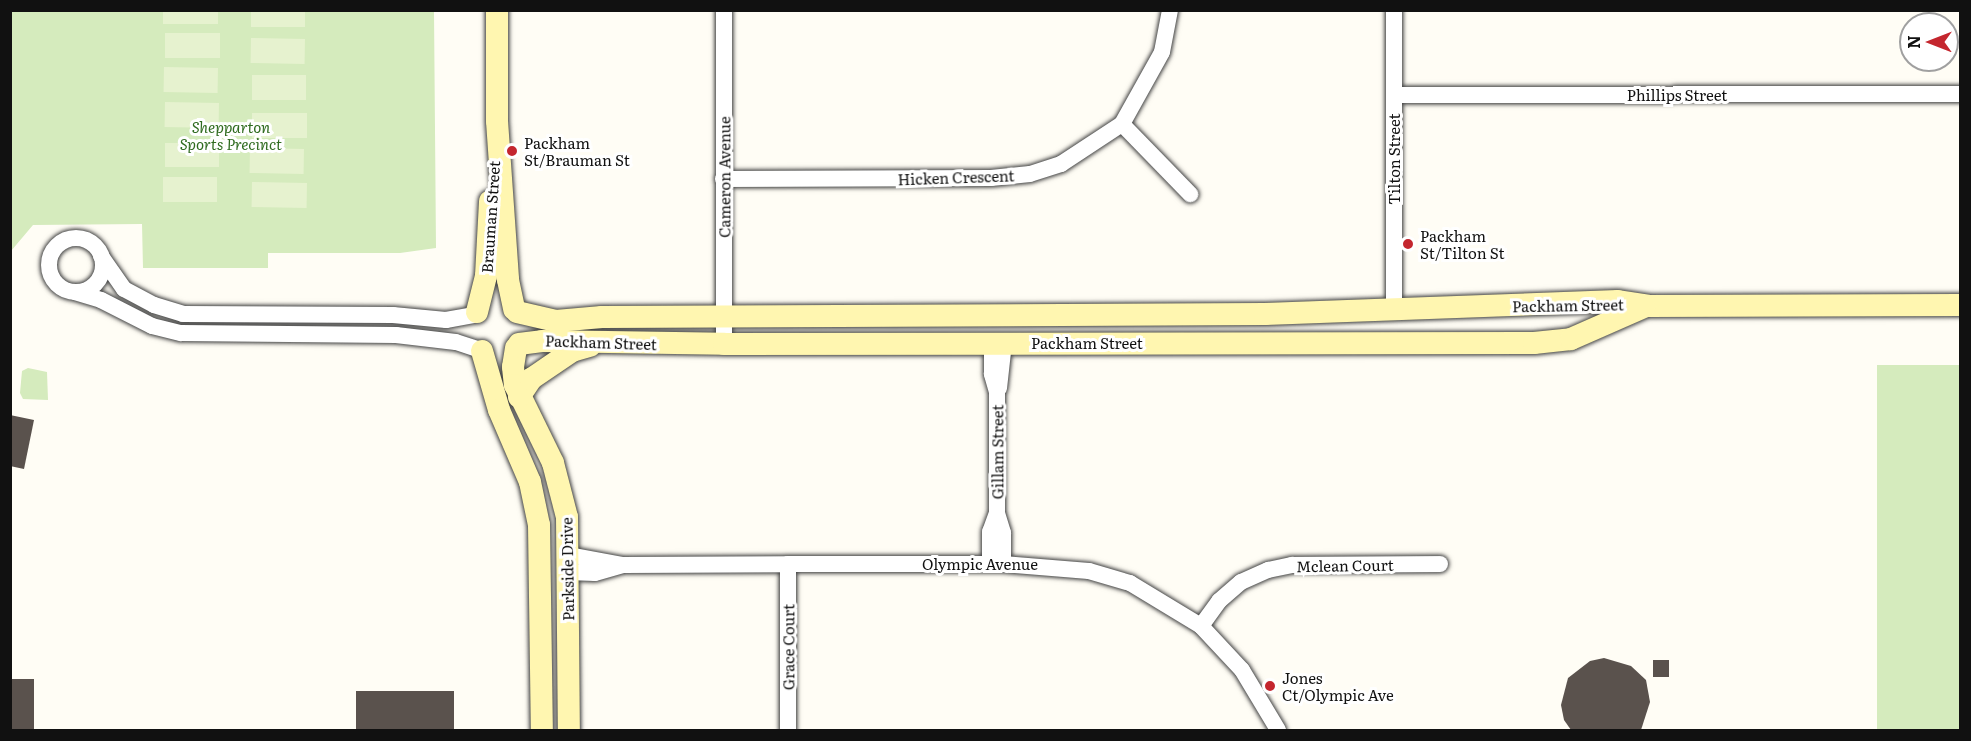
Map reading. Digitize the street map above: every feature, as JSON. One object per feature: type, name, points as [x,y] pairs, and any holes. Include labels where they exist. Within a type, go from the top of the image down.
[{"type":"street","name":"Brauman Street","points":[[476,313],[486,276],[496,217],[497,10]]},
{"type":"street","name":"Cameron Avenue","points":[[724,10],[724,344]]},
{"type":"street","name":"Hicken Crescent","points":[[723,179],[991,178],[1030,174],[1070,159],[1122,124],[1162,52],[1170,10]]},
{"type":"street","name":"Tilton Street","points":[[1394,10],[1394,308]]},
{"type":"street","name":"Phillips Street","points":[[1394,95],[1960,94]]},
{"type":"street","points":[[1122,124],[1190,194]]},
{"type":"street","name":"Brauman Street","points":[[496,217],[515,311]]},
{"type":"street","points":[[77,238],[90,243],[124,289],[147,302],[183,314],[393,315],[446,320],[476,313],[495,303],[515,311],[523,328],[518,346],[499,356],[456,342],[396,335],[181,333],[152,326],[97,298],[64,290],[53,280],[49,266],[53,251],[63,242],[77,238]]},
{"type":"street","points":[[75,292],[88,289],[98,280],[102,268],[100,256]]},
{"type":"street","name":"Packham Street","points":[[515,311],[547,321],[724,316],[1265,314],[1618,301],[1648,306],[1960,305]]},
{"type":"street","name":"Packham Street","points":[[518,346],[542,340],[600,344],[1556,342],[1648,306]]},
{"type":"street","points":[[1394,308],[1394,342]]},
{"type":"street","points":[[476,313],[471,332],[481,351]]},
{"type":"street","points":[[998,316],[998,343]]},
{"type":"street","name":"Gillam Street","points":[[997,564],[1003,533],[997,513],[997,392],[992,374],[998,343]]},
{"type":"street","points":[[519,397],[528,381],[563,357],[600,344]]},
{"type":"street","name":"Parkside Drive","points":[[518,346],[513,375],[519,397],[560,483],[567,518],[569,730]]},
{"type":"street","name":"Parkside Drive","points":[[481,351],[499,410],[532,491],[542,563],[542,730]]},
{"type":"street","points":[[542,563],[568,564]]},
{"type":"street","name":"Olympic Avenue","points":[[568,564],[1051,565],[1130,583],[1201,626],[1242,670],[1276,728]]},
{"type":"street","name":"Grace Court","points":[[788,564],[788,730]]},
{"type":"street","name":"Mclean Court","points":[[1201,626],[1219,601],[1241,582],[1268,570],[1292,565],[1440,564]]},
{"type":"green space","name":"Shepparton Sports Precinct","points":[[11,11],[434,11],[436,248],[400,253],[268,253],[268,268],[143,268],[142,224],[33,225],[11,251]]},
{"type":"green space","points":[[163,11],[218,11],[218,24],[163,24]]},
{"type":"green space","points":[[251,11],[305,11],[305,27],[251,27]]},
{"type":"green space","points":[[165,33],[220,33],[220,58],[165,58]]},
{"type":"green space","points":[[251,38],[305,39],[305,64],[251,63]]},
{"type":"green space","points":[[164,67],[218,68],[218,93],[164,92]]},
{"type":"green space","points":[[252,75],[306,75],[306,100],[252,100]]},
{"type":"green space","points":[[165,102],[219,103],[219,128],[165,127]]},
{"type":"green space","points":[[252,113],[307,113],[307,138],[252,138]]},
{"type":"green space","points":[[165,143],[219,143],[219,167],[165,167]]},
{"type":"green space","points":[[250,148],[304,149],[304,174],[250,173]]},
{"type":"green space","points":[[163,177],[217,177],[217,202],[163,202]]},
{"type":"green space","points":[[252,182],[307,183],[307,208],[252,207]]},
{"type":"green space","points":[[1877,365],[1960,365],[1960,730],[1877,730]]},
{"type":"green space","points":[[28,368],[47,372],[48,400],[23,399],[20,393],[22,371]]},
{"type":"building","points":[[10,415],[34,420],[24,469],[10,466]]},
{"type":"building","points":[[1604,658],[1631,666],[1646,680],[1650,702],[1641,730],[1571,730],[1564,720],[1561,705],[1568,678],[1590,661]]},
{"type":"building","points":[[1653,660],[1669,660],[1669,677],[1653,677]]},
{"type":"building","points":[[10,679],[34,679],[34,730],[10,730]]},
{"type":"building","points":[[356,691],[454,691],[454,730],[356,730]]},
{"type":"place","name":"Packham St/Brauman St","points":[[512,151]]},
{"type":"place","name":"Packham St/Tilton St","points":[[1408,244]]},
{"type":"place","name":"Jones Ct/Olympic Ave","points":[[1270,686]]}]
